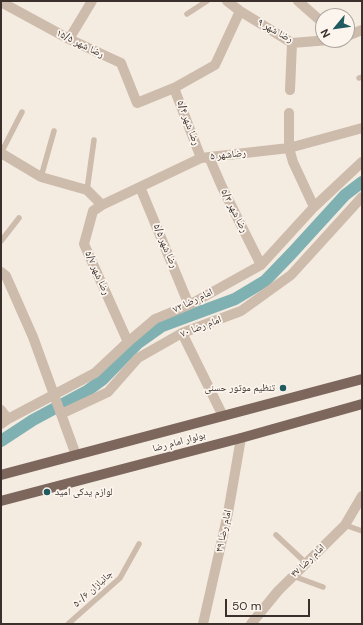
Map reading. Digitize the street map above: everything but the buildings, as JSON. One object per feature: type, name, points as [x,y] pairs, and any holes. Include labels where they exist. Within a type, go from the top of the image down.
[{"type":"main road","name":"بولوار امام رضا","points":[[1,475],[362,379]]},
{"type":"main road","name":"بولوار امام رضا","points":[[1,501],[241,438],[362,404]]},
{"type":"street","points":[[69,39],[92,1]]},
{"type":"street","name":"رضا شهر ۹","points":[[227,1],[240,11],[292,43],[315,41]]},
{"type":"street","points":[[298,1],[307,6],[315,14]]},
{"type":"street","name":"رضا شهر ۱۵/۵","points":[[1,2],[69,39],[121,63],[137,103],[174,88]]},
{"type":"street","points":[[174,88],[215,65],[240,11]]},
{"type":"street","points":[[290,90],[292,43]]},
{"type":"street","name":"رضا شهر ۵/۴","points":[[174,88],[205,158]]},
{"type":"street","points":[[289,113],[289,148],[293,162],[314,207]]},
{"type":"street","name":"رضاشهر ۵","points":[[102,206],[205,158],[289,148],[362,128]]},
{"type":"street","points":[[1,153],[41,177],[87,190],[102,206]]},
{"type":"street","name":"۵/۳ رضا شهر","points":[[205,158],[222,187],[261,265]]},
{"type":"street","name":"امام رضا ۷۲","points":[[1,410],[5,422],[96,373],[128,342],[155,319],[189,305],[261,265],[314,207],[362,162]]},
{"type":"street","name":"رضا شهر ۵/۵","points":[[140,187],[189,305]]},
{"type":"street","name":"امام رضا ۷۰","points":[[61,414],[108,392],[138,358],[182,333],[241,311],[291,275],[362,197]]},
{"type":"street","name":"رضا شهر ۵/۷","points":[[102,206],[93,211],[84,244],[128,342]]},
{"type":"street","points":[[1,272],[6,276],[33,337],[76,455]]},
{"type":"street","points":[[182,333],[223,416]]},
{"type":"street","name":"امام رضا ۴۹","points":[[203,624],[228,512],[241,438]]},
{"type":"street","name":"امام رضا ۴۷","points":[[251,624],[278,591],[345,525],[362,497]]},
{"type":"lane","points":[[187,14],[207,1]]},
{"type":"lane","points":[[1,153],[22,112]]},
{"type":"lane","points":[[41,177],[54,132]]},
{"type":"lane","points":[[87,190],[94,140]]},
{"type":"lane","points":[[1,241],[19,218]]},
{"type":"lane","points":[[345,525],[362,531]]},
{"type":"lane","points":[[276,535],[306,563]]},
{"type":"lane","name":"جانبازان ۵۰/۶","points":[[68,624],[120,578],[139,544]]},
{"type":"lane","points":[[293,576],[323,587]]},
{"type":"waterway","points":[[1,441],[33,420],[87,391],[102,380],[138,343],[162,326],[235,299],[265,281],[345,195],[362,182]]},
{"type":"place","name":"تنظیم موتور حسنی","points":[[283,388]]},
{"type":"place","name":"لوازم یدکی امید","points":[[47,492]]}]
